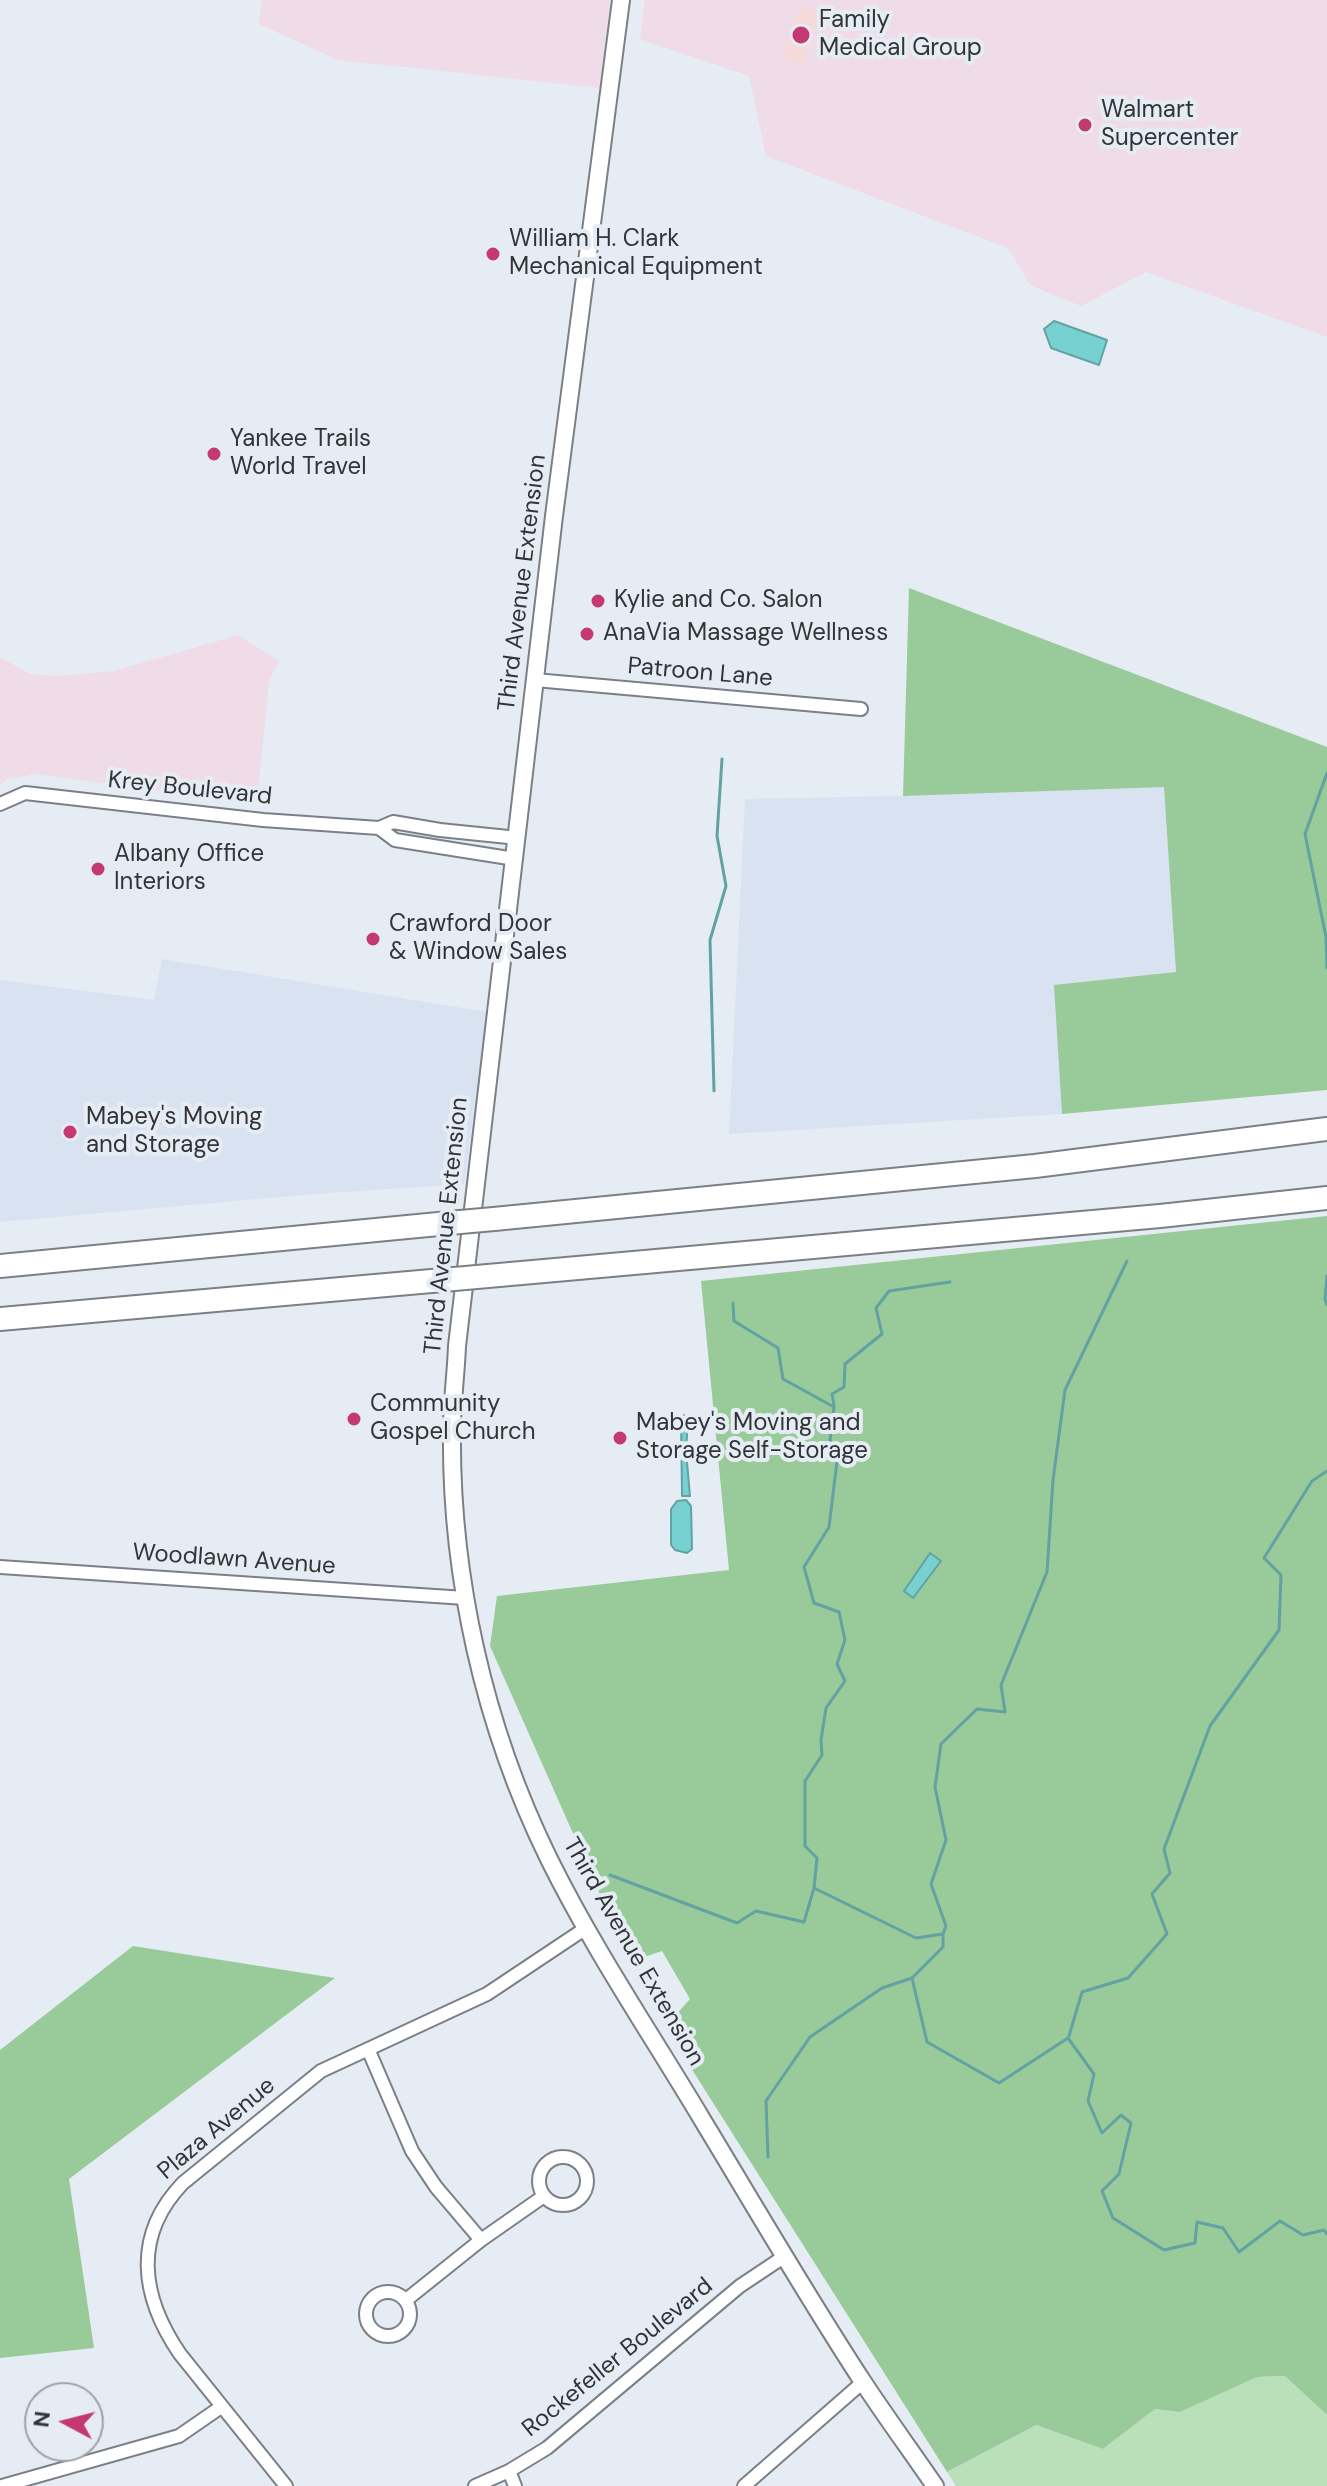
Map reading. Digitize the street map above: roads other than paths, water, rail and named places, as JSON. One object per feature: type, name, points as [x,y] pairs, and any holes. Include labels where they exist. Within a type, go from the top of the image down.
[{"type":"highway","points":[[0,1266],[1035,1166],[1327,1129]]},
{"type":"highway","points":[[0,1319],[1160,1216],[1327,1198]]},
{"type":"highway","points":[[0,1256],[89,1257]]},
{"type":"street","name":"Third Avenue Extension","points":[[621,0],[535,680],[457,1346],[452,1427],[453,1477],[465,1598],[487,1693],[526,1808],[586,1928],[863,2382],[935,2486]]},
{"type":"street","name":"Patroon Lane","points":[[535,680],[861,709]]},
{"type":"street","name":"Krey Boulevard","points":[[0,804],[25,793],[263,820],[379,828],[393,822],[518,838]]},
{"type":"street","name":"Krey Boulevard","points":[[379,828],[395,840],[515,859]]},
{"type":"street","name":"Woodlawn Avenue","points":[[0,1567],[465,1598]]},
{"type":"street","name":"Plaza Avenue","points":[[286,2486],[165,2332],[150,2293],[147,2264],[156,2222],[169,2198],[183,2183],[321,2071],[487,1994],[586,1928]]},
{"type":"street","points":[[368,2049],[412,2151],[436,2187],[481,2240]]},
{"type":"street","points":[[406,2300],[481,2240],[544,2196]]},
{"type":"street","name":"Rockefeller Boulevard","points":[[475,2486],[509,2471],[547,2448],[740,2286],[785,2256]]},
{"type":"street","points":[[744,2486],[863,2382]]},
{"type":"street","points":[[2,2486],[179,2436],[221,2407]]},
{"type":"street","points":[[509,2471],[515,2486]]},
{"type":"water","points":[[1054,321],[1107,340],[1099,365],[1051,348],[1044,329]]},
{"type":"water","points":[[684,1415],[688,1420],[686,1451],[690,1496],[682,1496],[681,1418]]},
{"type":"water","points":[[686,1500],[691,1506],[692,1549],[687,1553],[675,1550],[671,1545],[671,1509],[677,1501]]},
{"type":"water","points":[[930,1553],[941,1561],[913,1598],[904,1591]]},
{"type":"waterway","points":[[714,1091],[710,940],[726,886],[717,836],[722,759]]},
{"type":"waterway","points":[[1327,773],[1305,834],[1326,937],[1327,968]]},
{"type":"waterway","points":[[943,1934],[946,1926],[931,1884],[946,1840],[935,1787],[941,1744],[977,1709],[1005,1712],[1001,1685],[1047,1572],[1053,1480],[1065,1390],[1127,1261]]},
{"type":"waterway","points":[[1327,1276],[1327,1305]]},
{"type":"waterway","points":[[834,1405],[832,1394],[844,1387],[845,1364],[882,1334],[876,1308],[889,1291],[950,1282]]},
{"type":"waterway","points":[[733,1303],[734,1321],[778,1348],[783,1379],[834,1407],[830,1440],[837,1461],[829,1527],[804,1567],[814,1603],[839,1612],[845,1640],[837,1664],[845,1681],[826,1708],[822,1755],[805,1781],[805,1846],[817,1858],[814,1888],[916,1938],[943,1934],[943,1947],[912,1978],[927,2042],[999,2083],[1068,2038],[1094,2074],[1088,2101],[1102,2133],[1121,2115],[1131,2123],[1119,2174],[1102,2191],[1113,2218],[1164,2250],[1195,2243],[1197,2222],[1223,2228],[1239,2252],[1280,2221],[1303,2235],[1324,2230],[1327,2234]]},
{"type":"waterway","points":[[1069,2036],[1082,1992],[1128,1978],[1167,1934],[1152,1894],[1170,1873],[1164,1849],[1210,1726],[1279,1630],[1281,1575],[1264,1558],[1312,1481],[1327,1471]]},
{"type":"waterway","points":[[610,1875],[737,1923],[756,1911],[804,1922],[814,1888]]},
{"type":"waterway","points":[[768,2157],[766,2101],[810,2037],[882,1988],[912,1978]]},
{"type":"place","name":"Family Medical Group","points":[[801,35]]},
{"type":"place","name":"Walmart Supercenter","points":[[1085,125]]},
{"type":"place","name":"William H. Clark Mechanical Equipment","points":[[493,254]]},
{"type":"place","name":"Yankee Trails World Travel","points":[[214,454]]},
{"type":"place","name":"Kylie and Co. Salon","points":[[598,601]]},
{"type":"place","name":"AnaVia Massage Wellness","points":[[587,634]]},
{"type":"place","name":"Albany Office Interiors","points":[[98,869]]},
{"type":"place","name":"Crawford Door & Window Sales","points":[[373,939]]},
{"type":"place","name":"Mabey's Moving and Storage","points":[[70,1132]]},
{"type":"place","name":"Community Gospel Church","points":[[354,1419]]},
{"type":"place","name":"Mabey's Moving and Storage Self-Storage","points":[[620,1438]]}]
